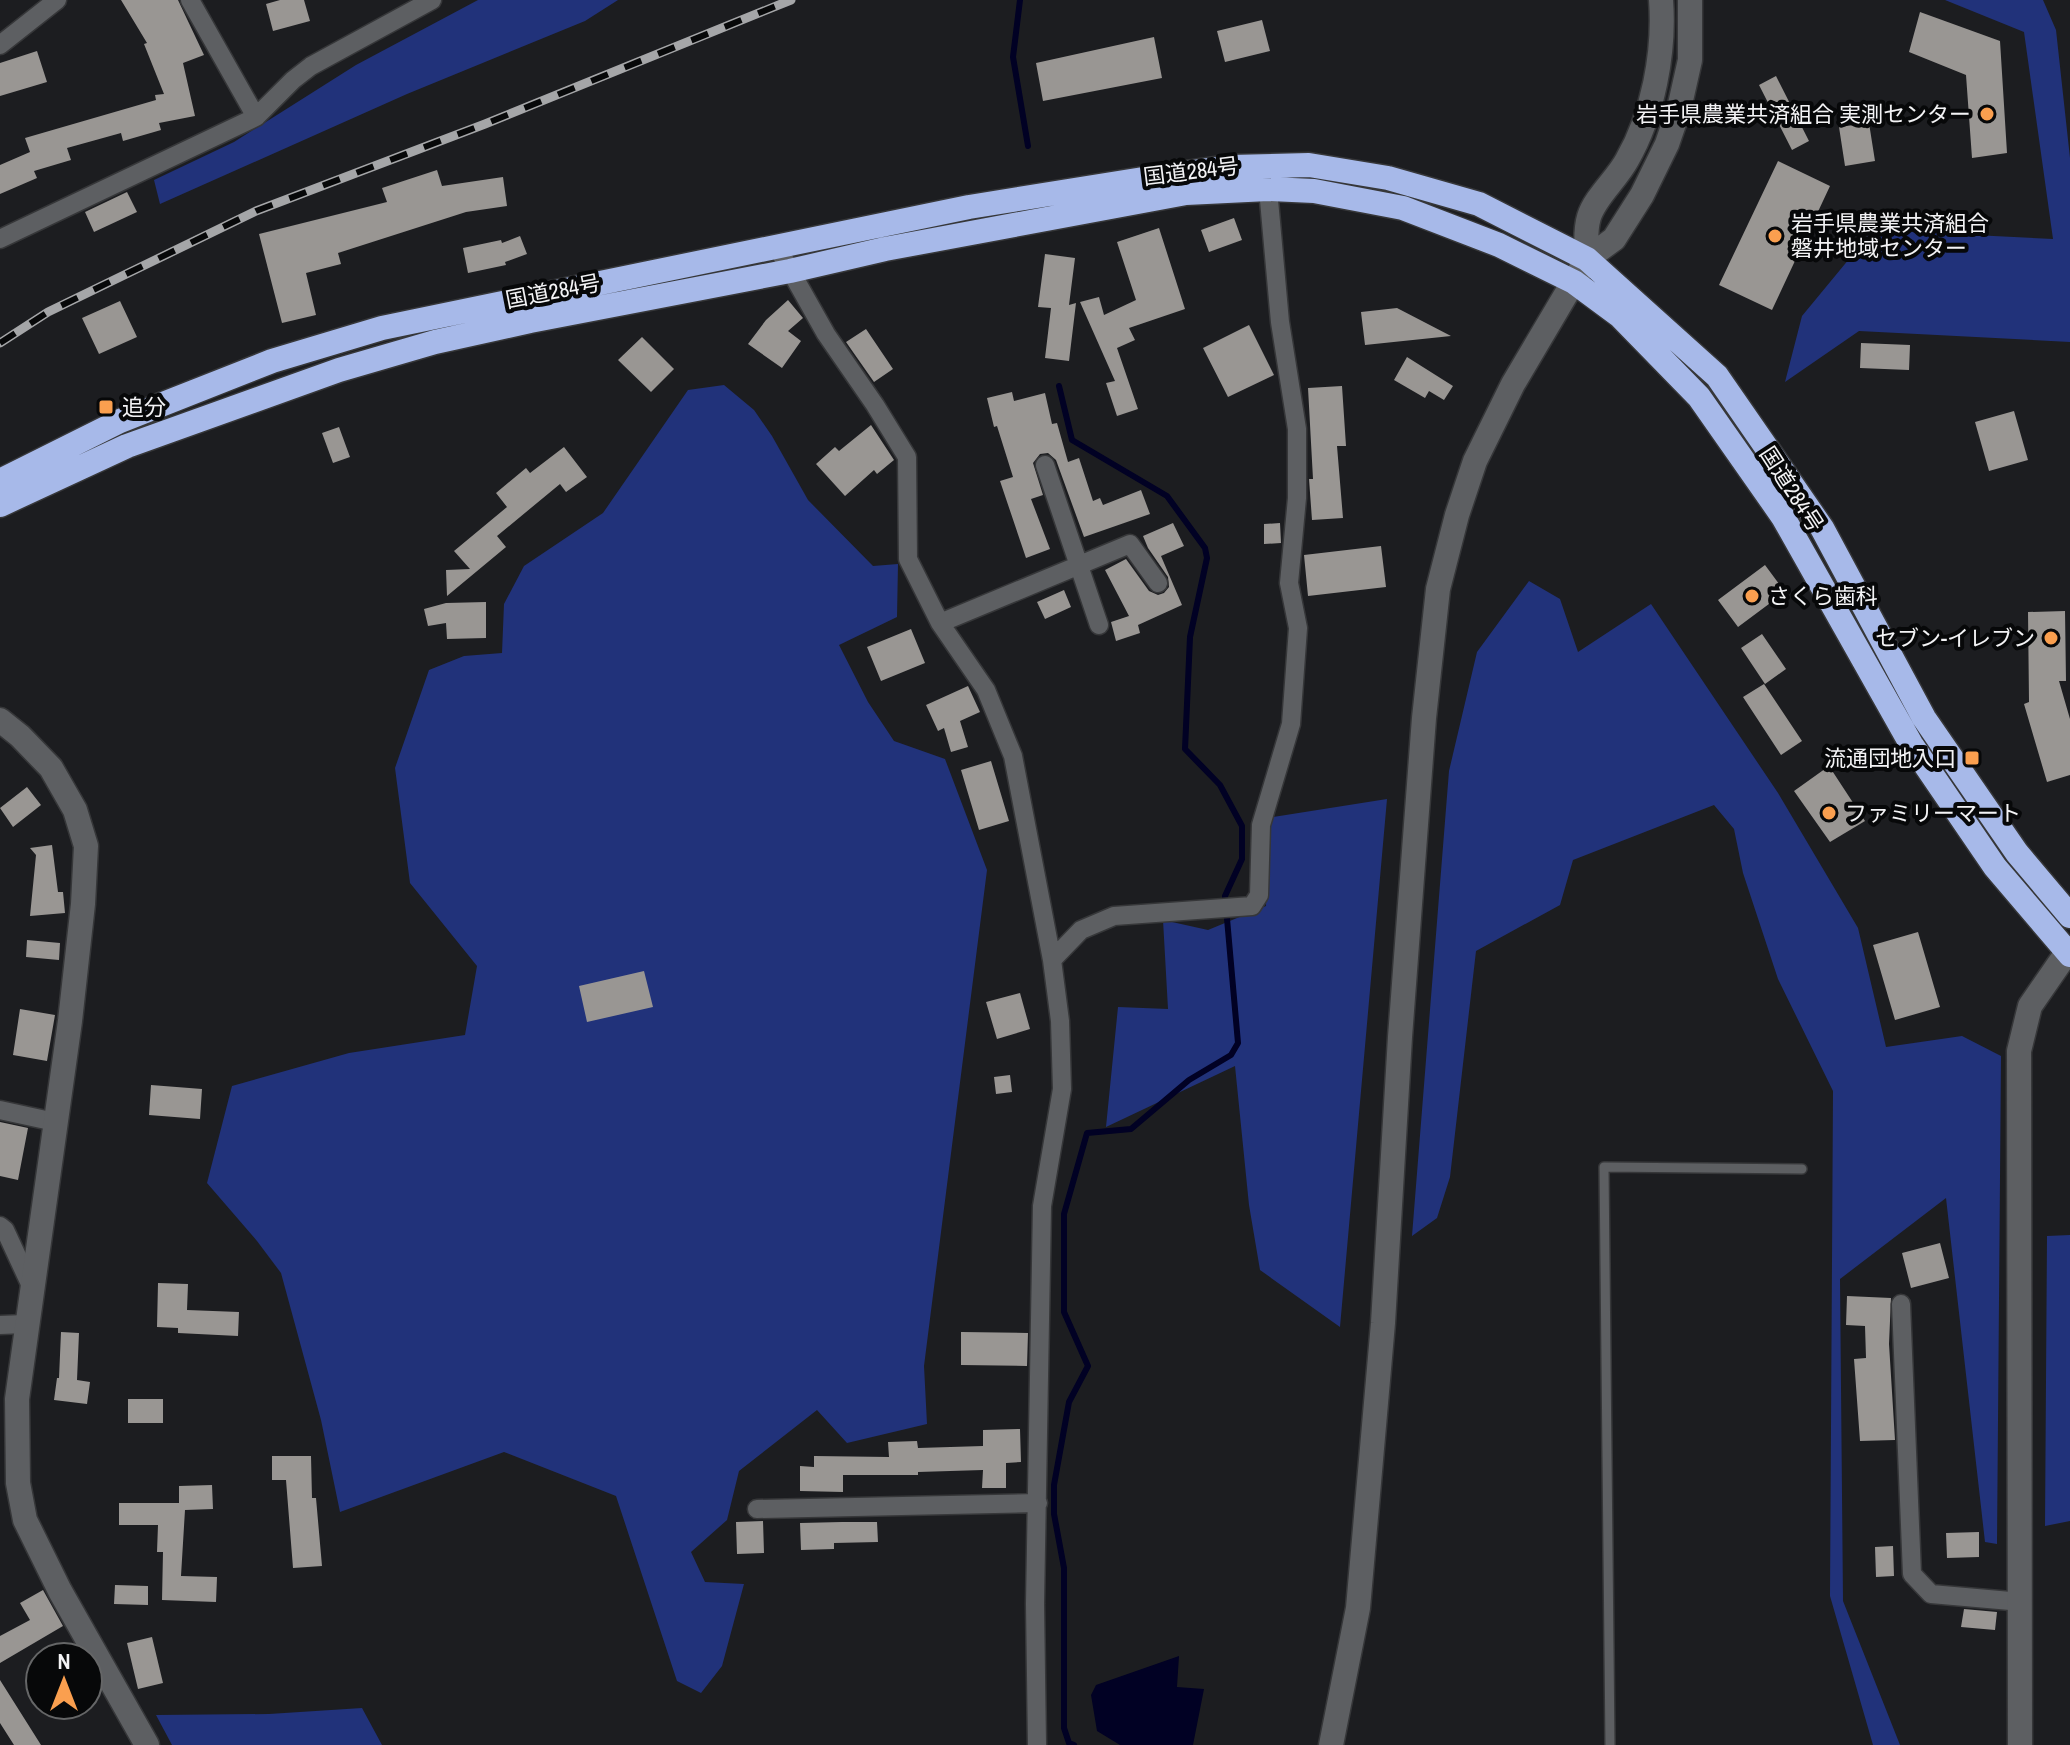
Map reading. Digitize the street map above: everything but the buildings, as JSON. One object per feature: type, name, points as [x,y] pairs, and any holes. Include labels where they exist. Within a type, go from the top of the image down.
[{"type":"highway","name":"国道284号","points":[[0,481],[120,421],[272,361],[382,328],[969,207],[1143,179],[1231,167],[1309,165],[1388,178],[1479,204],[1587,259],[1717,376],[1822,528],[1924,718],[2017,853],[2070,916]]},
{"type":"highway","name":"国道284号","points":[[0,505],[127,446],[339,370],[476,333],[790,271],[885,249],[1186,193],[1268,189],[1314,191],[1403,208],[1499,245],[1574,282],[1620,316],[1699,397],[1783,517],[1911,744],[1995,867],[2069,952]]},
{"type":"street","points":[[0,45],[57,0]]},
{"type":"street","points":[[190,0],[256,117]]},
{"type":"street","points":[[0,239],[256,117],[311,66],[432,0]]},
{"type":"street","points":[[1587,259],[1590,215],[1628,159],[1650,104],[1661,39],[1661,0]]},
{"type":"street","points":[[1331,1745],[1358,1608],[1383,1323],[1424,718],[1438,589],[1475,461],[1513,384],[1587,259],[1614,239],[1642,195],[1667,144],[1690,60],[1690,0]]},
{"type":"street","points":[[1052,960],[1081,930],[1114,916],[1252,906],[1259,895],[1261,825],[1291,724],[1298,628],[1289,583],[1297,498],[1297,429],[1280,322],[1268,189]]},
{"type":"street","points":[[776,245],[826,334],[907,457],[908,559],[940,623],[986,690],[1013,756],[1052,960],[1060,1021],[1062,1089],[1042,1206],[1037,1745]]},
{"type":"street","points":[[1045,465],[1099,625]]},
{"type":"street","points":[[940,623],[1130,544],[1158,583]]},
{"type":"street","points":[[0,720],[51,768],[75,810],[86,846],[82,919],[25,1324],[17,1399],[18,1483],[25,1520],[60,1591],[147,1745]]},
{"type":"street","points":[[2020,1745],[2019,1051],[2030,1006],[2069,952]]},
{"type":"street","points":[[0,1110],[55,1122]]},
{"type":"street","points":[[0,1226],[5,1230],[31,1286]]},
{"type":"street","points":[[1901,1304],[1912,1574],[1931,1594],[2022,1602]]},
{"type":"street","points":[[0,1325],[25,1324]]},
{"type":"street","points":[[757,1509],[1038,1503]]},
{"type":"lane","points":[[1610,1745],[1604,1167],[1802,1169]]},
{"type":"shaded area","points":[[478,0],[618,0],[585,21],[407,94],[160,204],[154,180],[234,142],[356,65]]},
{"type":"shaded area","points":[[1945,0],[2043,0],[2056,30],[2070,158],[2070,342],[1859,331],[1785,382],[1802,316],[1873,230],[2053,239],[2024,32]]},
{"type":"shaded area","points":[[724,385],[754,410],[808,500],[873,566],[898,564],[897,617],[839,645],[868,702],[894,741],[945,759],[987,870],[924,1366],[927,1424],[847,1443],[817,1410],[739,1471],[727,1520],[691,1552],[705,1582],[744,1584],[722,1666],[701,1693],[677,1681],[616,1496],[504,1452],[340,1512],[321,1420],[281,1273],[207,1183],[232,1086],[349,1053],[465,1035],[477,966],[410,883],[395,768],[429,670],[464,656],[502,653],[504,604],[524,566],[603,513],[688,390]]},
{"type":"shaded area","points":[[1529,581],[1560,599],[1578,652],[1651,604],[1778,793],[1858,928],[1886,1047],[1962,1036],[2001,1056],[1997,1544],[1985,1542],[1946,1198],[1840,1279],[1843,1601],[1900,1745],[1873,1745],[1830,1596],[1833,1091],[1778,979],[1743,873],[1734,829],[1714,805],[1573,860],[1560,905],[1476,951],[1450,1177],[1437,1218],[1412,1236],[1449,771],[1477,652]]},
{"type":"shaded area","points":[[1387,799],[1340,1327],[1260,1270],[1249,1205],[1235,1066],[1106,1127],[1118,1007],[1168,1009],[1163,920],[1208,930],[1266,906],[1267,818]]},
{"type":"shaded area","points":[[2070,1235],[2070,1521],[2045,1526],[2047,1236]]},
{"type":"shaded area","points":[[1179,1656],[1177,1687],[1204,1689],[1193,1745],[1120,1745],[1097,1731],[1091,1695],[1096,1685]]},
{"type":"shaded area","points":[[362,1708],[382,1745],[172,1745],[156,1715],[269,1714]]},
{"type":"waterway","points":[[1020,0],[1013,57],[1028,146]]},
{"type":"waterway","points":[[1059,386],[1072,440],[1167,496],[1205,548],[1207,558],[1190,637],[1185,749],[1220,785],[1242,826],[1242,859],[1225,896],[1238,1043],[1231,1055],[1189,1080],[1131,1129],[1087,1133],[1064,1214],[1064,1312],[1088,1366],[1069,1402],[1054,1485],[1054,1514],[1064,1568],[1064,1728],[1069,1743],[1074,1745]]},
{"type":"railway","points":[[0,343],[48,312],[256,211],[485,124],[791,0]]},
{"type":"place","name":"岩手県農業共済組合 実測センター","points":[[1987,114]]},
{"type":"place","name":"岩手県農業共済組合 磐井地域センター","points":[[1775,236]]},
{"type":"place","name":"追分","points":[[106,407]]},
{"type":"place","name":"さくら歯科","points":[[1752,596]]},
{"type":"place","name":"セブン-イレブン","points":[[2051,638]]},
{"type":"place","name":"流通団地入口","points":[[1972,758]]},
{"type":"place","name":"ファミリーマート","points":[[1829,813]]}]
